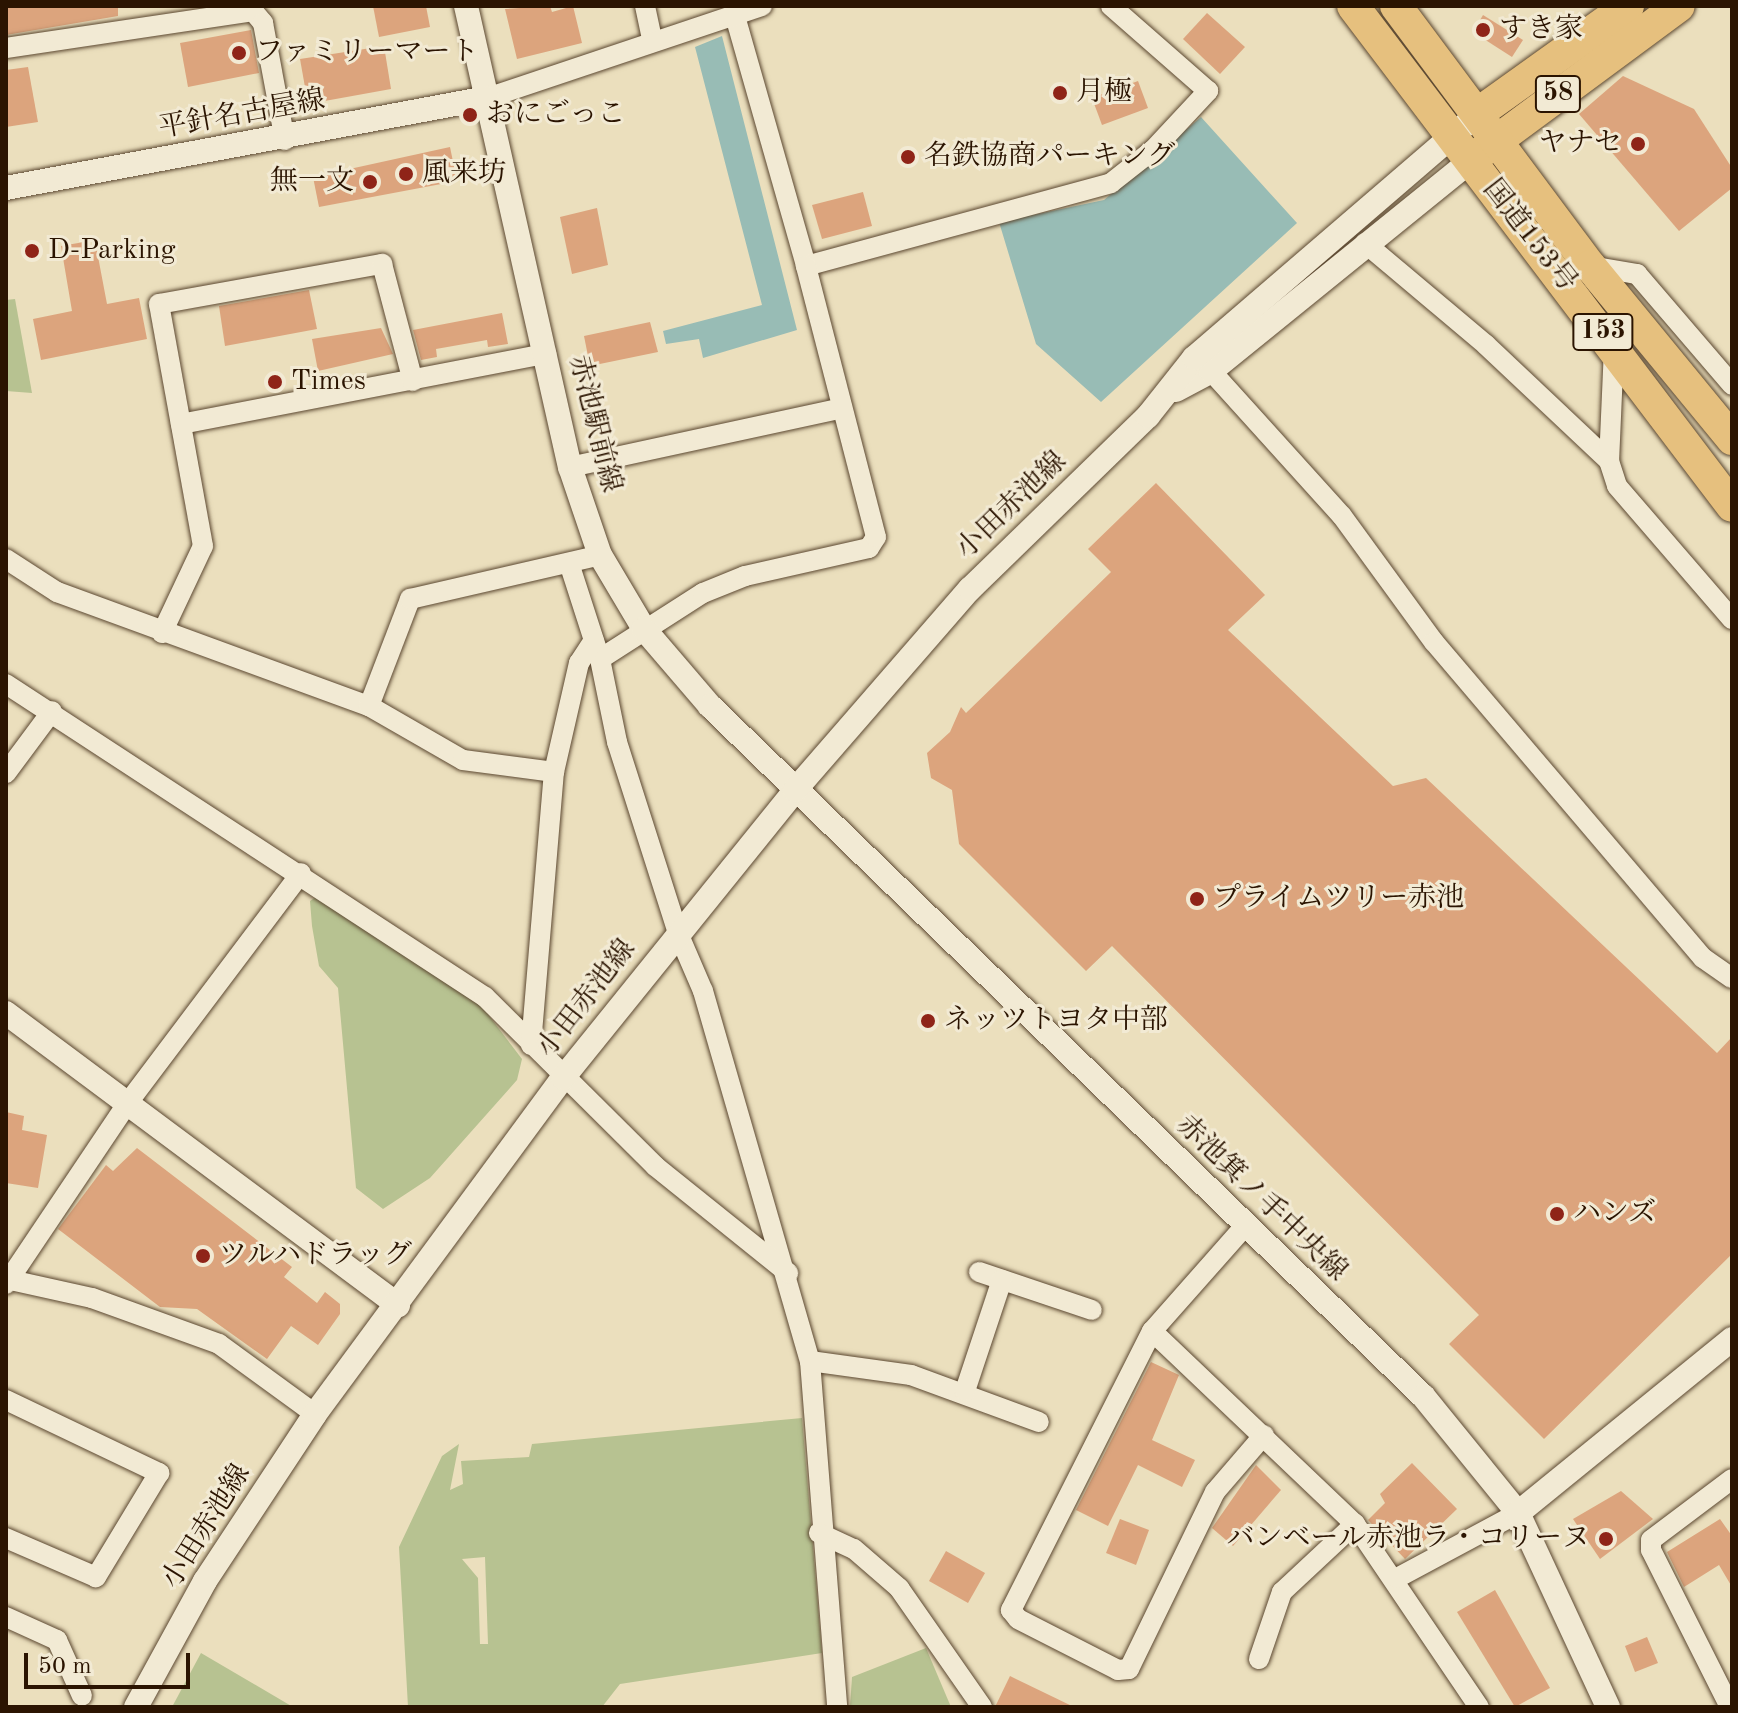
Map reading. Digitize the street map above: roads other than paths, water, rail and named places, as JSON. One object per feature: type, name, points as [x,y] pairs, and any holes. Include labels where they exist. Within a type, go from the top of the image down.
[{"type":"main road","name":"国道153号","points":[[1353,6],[1732,506]]},
{"type":"main road","name":"国道153号","points":[[1396,6],[1489,125],[1590,266],[1732,439]]},
{"type":"main road","name":"58","points":[[1470,161],[1489,125],[1637,17],[1679,6]]},
{"type":"street","name":"赤池駅前線","points":[[466,6],[570,467],[600,555],[644,629],[795,790]]},
{"type":"street","points":[[645,6],[652,40]]},
{"type":"street","points":[[487,98],[652,40],[762,6]]},
{"type":"street","points":[[806,266],[1111,183],[1153,150],[1208,91],[1111,6]]},
{"type":"street","points":[[6,48],[253,11],[263,23],[285,140]]},
{"type":"street","points":[[531,1045],[554,772],[579,663],[597,649],[644,629],[745,576],[869,548],[876,537],[806,266],[735,16]]},
{"type":"street","name":"平針名古屋線","points":[[6,188],[285,140],[487,98]]},
{"type":"street","name":"小田赤池線","points":[[136,1707],[205,1581],[315,1414],[563,1078],[795,790],[970,589],[1168,395],[1194,358],[1449,135],[1489,125]]},
{"type":"street","name":"小田赤池線","points":[[1168,395],[1211,371],[1365,243],[1470,161]]},
{"type":"street","points":[[1365,243],[1486,345],[1609,461]]},
{"type":"street","points":[[162,633],[203,546],[159,304],[382,264],[413,381]]},
{"type":"street","points":[[1590,266],[1637,274],[1732,385]]},
{"type":"street","name":"153","points":[[1614,347],[1609,461],[1617,486],[1732,619]]},
{"type":"street","points":[[181,424],[546,354]]},
{"type":"street","points":[[1211,371],[1342,516],[1434,642],[1703,958],[1732,978]]},
{"type":"street","points":[[570,467],[842,408]]},
{"type":"street","points":[[369,706],[410,599],[600,555]]},
{"type":"street","points":[[6,559],[57,592],[162,633],[369,706],[463,760],[554,772]]},
{"type":"street","points":[[569,563],[597,649],[617,742],[678,933],[703,991],[788,1273],[810,1361],[819,1533],[837,1707]]},
{"type":"street","points":[[6,684],[301,873],[485,997],[563,1078],[655,1166],[788,1273]]},
{"type":"street","points":[[6,773],[52,711]]},
{"type":"street","name":"赤池箕ノ手中央線","points":[[795,790],[1423,1396],[1518,1513],[1608,1707]]},
{"type":"street","points":[[301,873],[127,1104],[7,1280],[92,1298],[219,1344],[315,1414]]},
{"type":"street","points":[[6,1013],[398,1305]]},
{"type":"street","points":[[1245,1226],[1152,1331],[1011,1610],[1018,1619],[1118,1670],[1129,1669],[1215,1492],[1264,1435]]},
{"type":"street","points":[[979,1272],[1092,1310]]},
{"type":"street","points":[[965,1391],[1002,1280]]},
{"type":"street","points":[[1152,1331],[1355,1524],[1397,1578],[1479,1707]]},
{"type":"street","points":[[1397,1578],[1518,1513],[1732,1339]]},
{"type":"street","points":[[810,1361],[911,1375],[965,1391],[1039,1422]]},
{"type":"street","points":[[6,1400],[159,1473],[96,1577],[6,1538]]},
{"type":"street","points":[[1730,1707],[1651,1550],[1651,1540],[1732,1479]]},
{"type":"street","points":[[1259,1659],[1282,1592],[1355,1524]]},
{"type":"street","points":[[819,1533],[854,1549],[899,1588],[982,1707]]},
{"type":"street","points":[[6,1617],[57,1640],[82,1696]]},
{"type":"water","points":[[722,36],[797,330],[703,358],[699,339],[666,344],[663,331],[762,305],[695,47]]},
{"type":"water","points":[[1201,117],[1297,223],[1101,402],[1036,344],[999,222],[1104,200]]},
{"type":"place","name":"すき家","points":[[1483,30]]},
{"type":"place","name":"ファミリーマート","points":[[239,53]]},
{"type":"place","name":"月極","points":[[1060,93]]},
{"type":"place","name":"おにごっこ","points":[[470,115]]},
{"type":"place","name":"ヤナセ","points":[[1638,144]]},
{"type":"place","name":"名鉄協商パーキング","points":[[908,157]]},
{"type":"place","name":"風来坊","points":[[406,174]]},
{"type":"place","name":"無一文","points":[[370,182]]},
{"type":"place","name":"D-Parking","points":[[32,251]]},
{"type":"place","name":"Times","points":[[275,382]]},
{"type":"place","name":"プライムツリー赤池","points":[[1197,899]]},
{"type":"place","name":"ネッツトヨタ中部","points":[[928,1021]]},
{"type":"place","name":"ハンズ","points":[[1557,1214]]},
{"type":"place","name":"ツルハドラッグ","points":[[203,1256]]},
{"type":"place","name":"バンベール赤池ラ・コリーヌ","points":[[1606,1539]]}]
